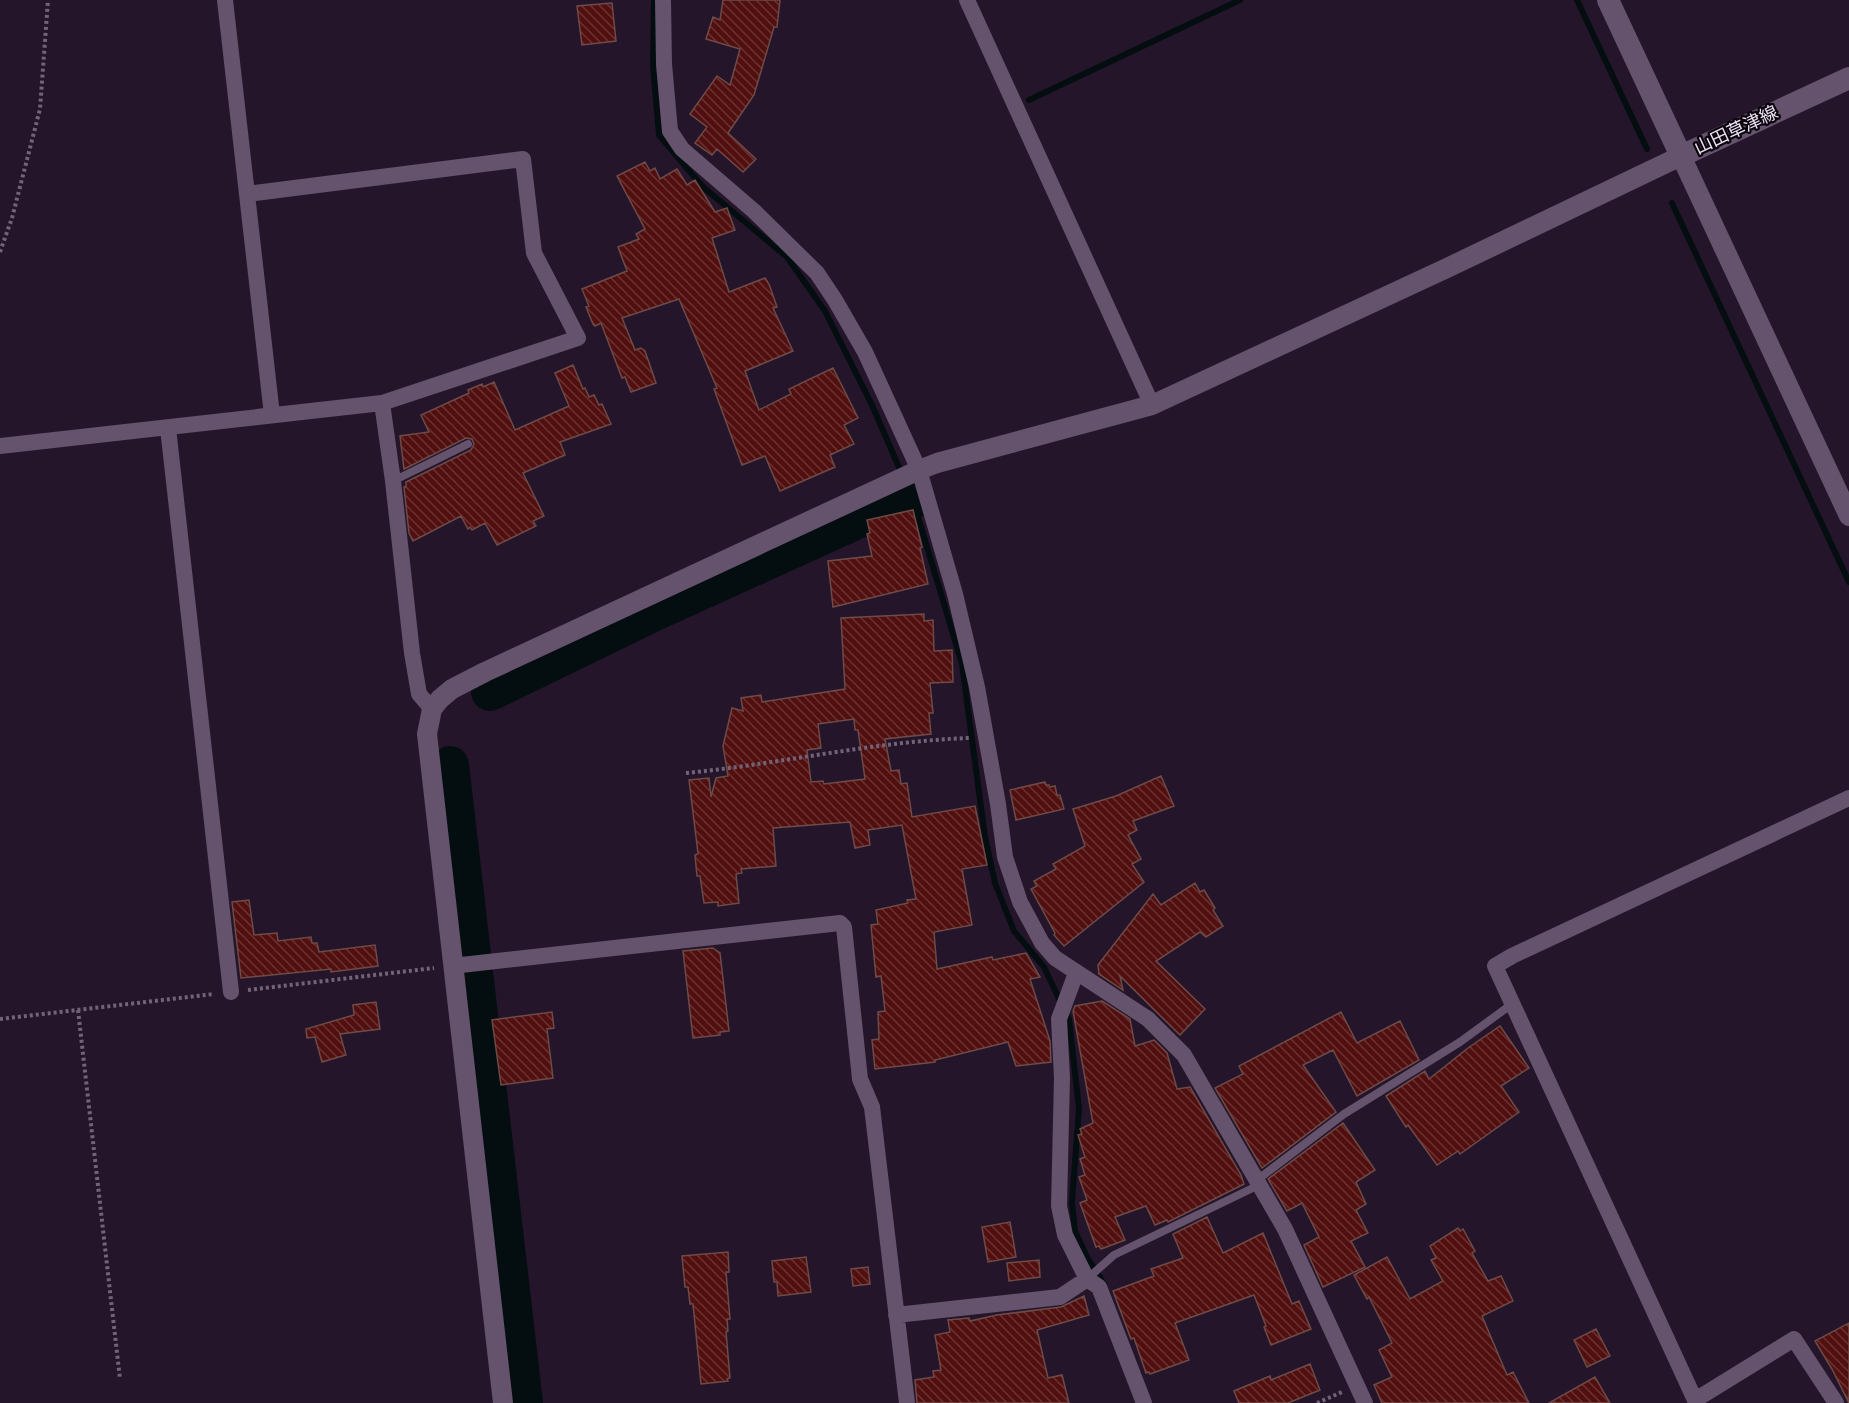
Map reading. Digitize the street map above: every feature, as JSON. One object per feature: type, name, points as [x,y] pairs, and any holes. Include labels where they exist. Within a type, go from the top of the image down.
[{"type":"main road","name":"山田草津線","points":[[1608,0],[1681,156],[1849,78]]},
{"type":"street","points":[[225,0],[272,415]]},
{"type":"street","points":[[663,0],[664,64],[670,131],[682,149],[756,212],[817,273],[865,352],[919,470],[955,594],[986,737],[1005,857],[1020,902],[1048,951],[1055,958],[1148,1019],[1184,1055],[1286,1229],[1365,1403]]},
{"type":"street","points":[[967,0],[1152,405]]},
{"type":"street","points":[[503,1403],[452,966],[428,734],[432,709],[452,689],[919,470],[937,463],[1152,405],[1437,273],[1681,156],[1849,516]]},
{"type":"street","points":[[0,446],[382,403],[578,338],[534,253],[523,159],[247,194]]},
{"type":"street","points":[[382,403],[419,694],[432,709]]},
{"type":"street","points":[[168,428],[231,992]]},
{"type":"street","points":[[1836,1403],[1794,1339],[1693,1402],[1495,966],[1849,798]]},
{"type":"street","points":[[452,966],[840,923],[844,927],[860,1080],[872,1107],[907,1403]]},
{"type":"street","points":[[1076,973],[1059,1019],[1062,1078],[1059,1206],[1065,1235],[1087,1279],[1100,1287],[1144,1403]]},
{"type":"street","points":[[896,1315],[1060,1297],[1087,1279]]},
{"type":"lane","points":[[393,481],[468,444]]},
{"type":"lane","points":[[1087,1279],[1114,1255],[1258,1183],[1344,1114],[1460,1042],[1512,1004]]},
{"type":"path","points":[[0,252],[12,218],[40,110],[48,0]]},
{"type":"path","points":[[686,772],[941,740],[986,737]]},
{"type":"path","points":[[78,1010],[120,1379]]},
{"type":"path","points":[[1317,1403],[1357,1386]]},
{"type":"building","points":[[723,0],[780,0],[777,27],[774,27],[754,95],[728,133],[756,159],[743,172],[717,149],[712,155],[695,143],[707,127],[690,114],[717,76],[730,85],[740,49],[706,39],[713,17],[720,20]]},
{"type":"building","points":[[612,3],[616,41],[582,45],[577,6]]},
{"type":"building","points":[[645,162],[650,171],[655,168],[660,179],[677,169],[687,185],[695,180],[715,212],[727,208],[735,230],[712,238],[729,292],[765,278],[769,284],[777,307],[773,308],[793,351],[745,371],[759,410],[791,394],[789,389],[833,368],[858,418],[844,425],[854,444],[830,455],[835,467],[780,491],[765,456],[742,465],[714,389],[717,388],[679,299],[622,318],[635,350],[641,348],[645,351],[656,383],[631,392],[625,377],[622,378],[601,323],[595,326],[593,324],[582,289],[627,271],[618,247],[639,239],[636,234],[645,229],[617,176]]},
{"type":"building","points":[[573,365],[583,389],[585,388],[589,397],[594,395],[599,405],[602,404],[611,424],[560,442],[565,455],[523,473],[544,516],[533,521],[536,526],[497,545],[485,523],[472,530],[470,527],[468,529],[461,516],[413,541],[409,533],[404,487],[406,487],[406,482],[471,450],[474,444],[472,439],[466,438],[404,469],[400,436],[429,432],[421,415],[469,393],[468,390],[494,382],[515,430],[569,406],[555,373]]},
{"type":"building","points":[[913,510],[928,584],[833,607],[828,561],[872,556],[867,534],[870,533],[867,520]]},
{"type":"building","points":[[924,614],[924,621],[933,620],[934,651],[952,650],[953,682],[930,683],[933,713],[929,713],[931,734],[885,739],[891,771],[899,770],[901,784],[907,783],[912,817],[975,806],[987,865],[962,869],[972,925],[934,932],[937,969],[992,957],[993,960],[1026,953],[1040,977],[1030,979],[1050,1041],[1051,1062],[1016,1066],[1008,1042],[935,1060],[935,1062],[875,1069],[872,1040],[879,1039],[878,1012],[885,1011],[881,976],[876,977],[871,925],[878,924],[876,910],[916,899],[902,825],[868,830],[870,845],[855,848],[850,822],[773,828],[776,866],[741,869],[742,873],[736,874],[739,903],[718,906],[718,902],[704,903],[700,876],[697,876],[695,855],[698,854],[689,780],[709,778],[711,797],[716,778],[728,776],[723,746],[732,708],[743,711],[741,698],[761,695],[762,702],[845,689],[841,618]],"holes":[[[854,719],[855,730],[858,730],[865,779],[824,784],[823,781],[811,782],[807,750],[821,748],[818,724]]]},
{"type":"building","points":[[1161,776],[1174,806],[1133,821],[1137,830],[1128,835],[1141,859],[1132,864],[1144,882],[1064,946],[1054,935],[1031,889],[1037,886],[1034,881],[1056,869],[1053,864],[1085,846],[1073,809],[1116,796]]},
{"type":"building","points":[[1045,782],[1050,787],[1055,786],[1064,809],[1016,820],[1010,790]]},
{"type":"building","points":[[1195,883],[1200,892],[1204,890],[1223,926],[1206,937],[1200,932],[1156,961],[1205,1009],[1180,1035],[1120,976],[1123,990],[1099,974],[1098,965],[1153,894],[1161,905]]},
{"type":"building","points":[[249,900],[254,935],[277,933],[278,941],[311,937],[312,943],[317,943],[319,952],[375,945],[378,966],[331,972],[331,969],[241,978],[232,902]]},
{"type":"building","points":[[713,948],[720,953],[729,1031],[720,1032],[720,1035],[693,1038],[683,951]]},
{"type":"building","points":[[1102,1001],[1130,1019],[1135,1046],[1154,1040],[1167,1053],[1177,1089],[1190,1087],[1244,1184],[1168,1222],[1167,1220],[1155,1225],[1146,1206],[1115,1217],[1125,1240],[1101,1249],[1099,1246],[1096,1247],[1080,1203],[1087,1200],[1079,1177],[1085,1175],[1080,1159],[1085,1157],[1078,1135],[1082,1134],[1080,1129],[1093,1123],[1073,1011],[1075,1006]]},
{"type":"building","points":[[376,1002],[380,1029],[340,1034],[346,1055],[322,1062],[315,1037],[307,1038],[306,1029],[354,1015],[353,1005]]},
{"type":"building","points":[[552,1012],[554,1028],[547,1029],[553,1078],[501,1085],[492,1020]]},
{"type":"building","points":[[1341,1012],[1357,1043],[1400,1021],[1419,1060],[1357,1096],[1333,1050],[1303,1065],[1336,1112],[1262,1168],[1215,1088],[1243,1074],[1239,1066]]},
{"type":"building","points":[[1500,1026],[1529,1068],[1501,1086],[1519,1112],[1460,1154],[1458,1151],[1437,1165],[1408,1125],[1406,1127],[1386,1096],[1425,1071],[1429,1079]]},
{"type":"building","points":[[1343,1123],[1375,1170],[1356,1182],[1366,1204],[1356,1210],[1368,1233],[1351,1241],[1365,1267],[1323,1287],[1304,1245],[1319,1237],[1302,1203],[1287,1211],[1268,1179]]},
{"type":"building","points":[[1207,1217],[1223,1253],[1263,1233],[1292,1304],[1299,1301],[1311,1329],[1271,1345],[1254,1295],[1175,1323],[1189,1360],[1150,1374],[1146,1373],[1134,1338],[1131,1339],[1113,1291],[1154,1276],[1151,1269],[1183,1258],[1173,1234]]},
{"type":"building","points":[[1010,1222],[1016,1257],[988,1262],[982,1227]]},
{"type":"building","points":[[1458,1228],[1460,1231],[1463,1229],[1475,1251],[1472,1253],[1488,1281],[1501,1276],[1513,1301],[1482,1316],[1507,1375],[1513,1372],[1529,1403],[1382,1403],[1374,1385],[1392,1377],[1379,1350],[1392,1343],[1369,1297],[1367,1299],[1354,1275],[1387,1257],[1410,1299],[1443,1281],[1431,1260],[1436,1258],[1430,1246]]},
{"type":"building","points":[[728,1252],[729,1272],[726,1272],[730,1319],[727,1319],[728,1331],[726,1332],[730,1378],[727,1379],[728,1381],[701,1384],[693,1304],[690,1304],[688,1287],[685,1287],[682,1256]]},
{"type":"building","points":[[806,1257],[811,1292],[778,1296],[772,1261]]},
{"type":"building","points":[[1039,1260],[1040,1277],[1009,1281],[1007,1263]]},
{"type":"building","points":[[868,1267],[870,1284],[853,1286],[851,1269]]},
{"type":"building","points":[[1084,1296],[1089,1315],[1037,1330],[1048,1378],[1062,1375],[1069,1403],[917,1403],[915,1380],[934,1377],[933,1371],[941,1370],[935,1335],[950,1332],[948,1320],[969,1318],[970,1321],[997,1315],[1061,1307]]},
{"type":"building","points":[[1849,1323],[1849,1403],[1815,1341]]},
{"type":"building","points":[[1596,1329],[1610,1356],[1587,1367],[1574,1340]]},
{"type":"building","points":[[1310,1364],[1320,1390],[1288,1403],[1239,1403],[1234,1391],[1270,1376],[1271,1380]]},
{"type":"building","points":[[1595,1377],[1610,1403],[1549,1403]]},
{"type":"waterway","points":[[654,0],[653,65],[659,135],[703,187],[787,257],[825,311],[872,405],[913,500],[962,664],[985,837],[995,883],[1014,931],[1044,967],[1061,1003]]},
{"type":"waterway","points":[[1029,100],[1240,0]]},
{"type":"waterway","points":[[1577,0],[1647,149]]},
{"type":"waterway","points":[[1672,203],[1849,582]]},
{"type":"waterway","points":[[490,692],[657,611],[899,501],[913,500]]},
{"type":"waterway","points":[[450,765],[524,1403]]},
{"type":"waterway","points":[[1065,1012],[1069,1019],[1079,1109],[1072,1202],[1075,1231],[1087,1257],[1104,1284]]}]
